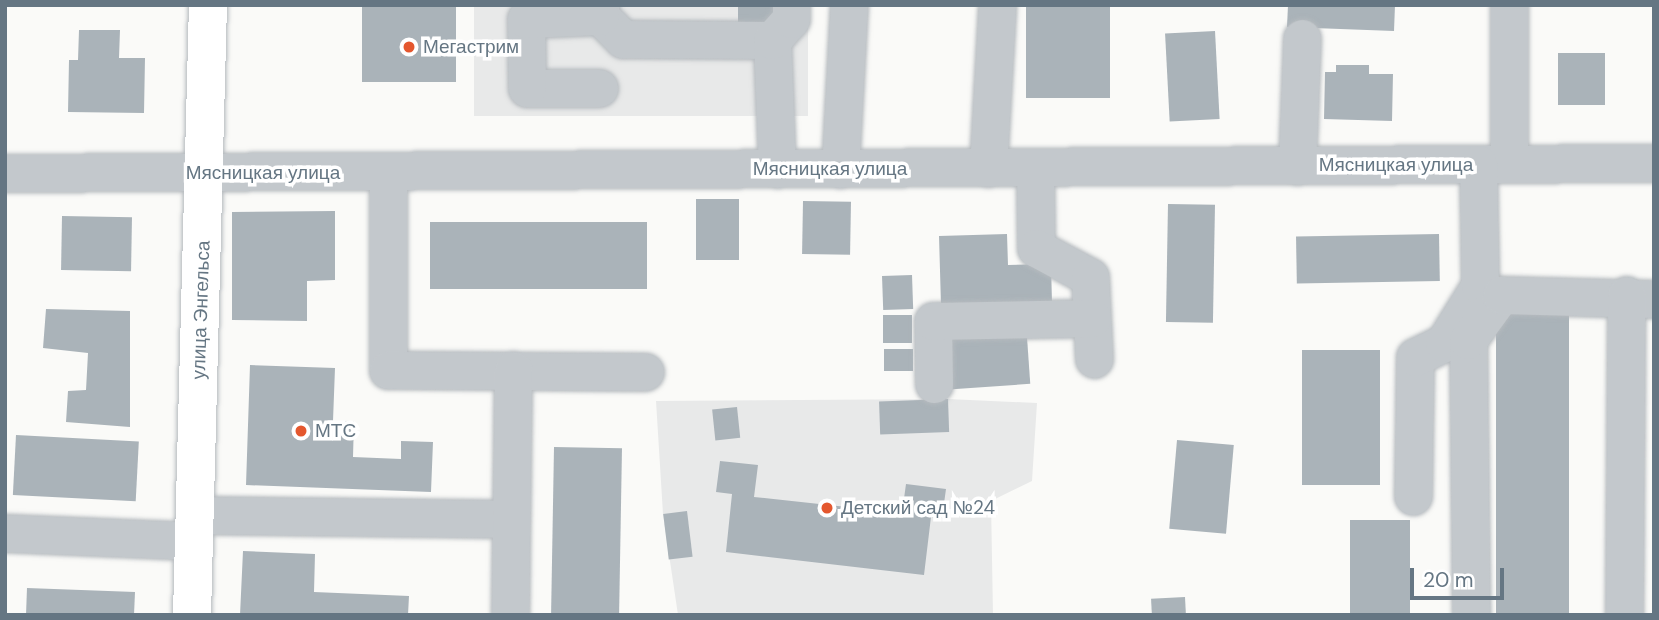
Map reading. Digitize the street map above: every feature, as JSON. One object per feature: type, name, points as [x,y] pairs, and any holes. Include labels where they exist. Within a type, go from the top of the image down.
[{"type":"main road","name":"улица Энгельса","points":[[192,615],[208,5]]},
{"type":"street","points":[[777,169],[772,40],[791,19],[790,5]]},
{"type":"street","points":[[841,169],[849,5]]},
{"type":"street","points":[[988,168],[997,5]]},
{"type":"street","points":[[1413,496],[1415,357],[1444,343],[1480,285],[1508,5]]},
{"type":"street","points":[[599,88],[527,88],[526,19],[600,11],[623,39],[772,40]]},
{"type":"street","points":[[1297,166],[1302,38]]},
{"type":"street","name":"Мясницкая улица","points":[[5,173],[1654,163]]},
{"type":"street","points":[[1035,168],[1037,248],[1090,277],[1094,359]]},
{"type":"street","points":[[388,172],[388,370],[645,372]]},
{"type":"street","points":[[1471,615],[1468,340],[1501,295],[1640,297],[1624,615]]},
{"type":"street","points":[[934,384],[933,321],[1092,318]]},
{"type":"street","points":[[510,615],[513,370]]},
{"type":"street","points":[[5,533],[511,519]]},
{"type":"shaded area","points":[[474,5],[808,5],[808,116],[474,116]]},
{"type":"shaded area","name":"Детский сад №24","points":[[948,399],[1037,403],[1032,481],[991,501],[993,615],[678,615],[663,514],[656,401]]},
{"type":"building","points":[[362,5],[456,5],[456,82],[362,82]]},
{"type":"building","points":[[738,5],[776,5],[776,23],[738,23]]},
{"type":"building","points":[[1026,5],[1110,5],[1110,98],[1026,98]]},
{"type":"building","points":[[1288,5],[1395,5],[1394,31],[1287,27]]},
{"type":"building","points":[[79,30],[120,30],[119,58],[145,58],[144,113],[68,112],[69,60],[78,60]]},
{"type":"building","points":[[1215,31],[1220,119],[1170,121],[1165,34]]},
{"type":"building","points":[[1558,53],[1605,53],[1605,105],[1558,105]]},
{"type":"building","points":[[1336,65],[1369,65],[1369,74],[1393,74],[1392,121],[1324,119],[1325,72],[1336,72]]},
{"type":"building","points":[[696,199],[739,199],[739,260],[696,260]]},
{"type":"building","points":[[803,201],[851,202],[850,255],[802,254]]},
{"type":"building","points":[[1168,204],[1215,205],[1213,323],[1166,322]]},
{"type":"building","points":[[335,211],[335,280],[307,281],[307,321],[232,320],[232,212]]},
{"type":"building","points":[[62,216],[132,217],[131,271],[61,270]]},
{"type":"building","points":[[430,222],[647,222],[647,289],[430,289]]},
{"type":"building","points":[[1007,234],[1008,265],[1051,264],[1052,303],[941,305],[939,236]]},
{"type":"building","points":[[1439,234],[1440,281],[1297,283],[1296,236]]},
{"type":"building","points":[[912,275],[913,309],[883,310],[882,276]]},
{"type":"building","points":[[46,309],[130,311],[130,427],[66,422],[68,391],[86,390],[88,353],[43,348]]},
{"type":"building","points":[[1496,311],[1569,311],[1569,615],[1496,615]]},
{"type":"building","points":[[883,315],[912,315],[912,343],[883,343]]},
{"type":"building","points":[[1026,323],[1030,384],[952,389],[948,328]]},
{"type":"building","points":[[884,349],[913,349],[913,371],[884,371]]},
{"type":"building","points":[[1302,350],[1380,350],[1380,485],[1302,485]]},
{"type":"building","name":"МТС","points":[[250,365],[335,368],[333,421],[354,421],[353,457],[401,459],[401,441],[433,442],[431,492],[246,485]]},
{"type":"building","points":[[948,399],[949,432],[880,434],[879,401]]},
{"type":"building","points":[[737,407],[740,438],[715,440],[712,410]]},
{"type":"building","points":[[16,435],[139,441],[136,501],[13,495]]},
{"type":"building","points":[[1177,440],[1234,445],[1226,534],[1169,529]]},
{"type":"building","points":[[554,447],[622,448],[619,615],[551,615]]},
{"type":"building","points":[[720,461],[758,465],[754,497],[902,513],[906,484],[946,489],[942,518],[931,517],[924,575],[726,552],[732,494],[716,492]]},
{"type":"building","points":[[687,511],[693,557],[669,560],[663,514]]},
{"type":"building","points":[[1350,520],[1410,520],[1410,615],[1350,615]]},
{"type":"building","points":[[243,551],[315,554],[314,592],[409,596],[408,615],[240,615]]},
{"type":"building","points":[[27,588],[135,592],[134,615],[26,615]]},
{"type":"building","points":[[1185,597],[1186,615],[1152,615],[1151,599]]},
{"type":"place","name":"Мегастрим","points":[[409,47]]},
{"type":"place","name":"МТС","points":[[301,431]]},
{"type":"place","name":"Детский сад №24","points":[[827,508]]}]
